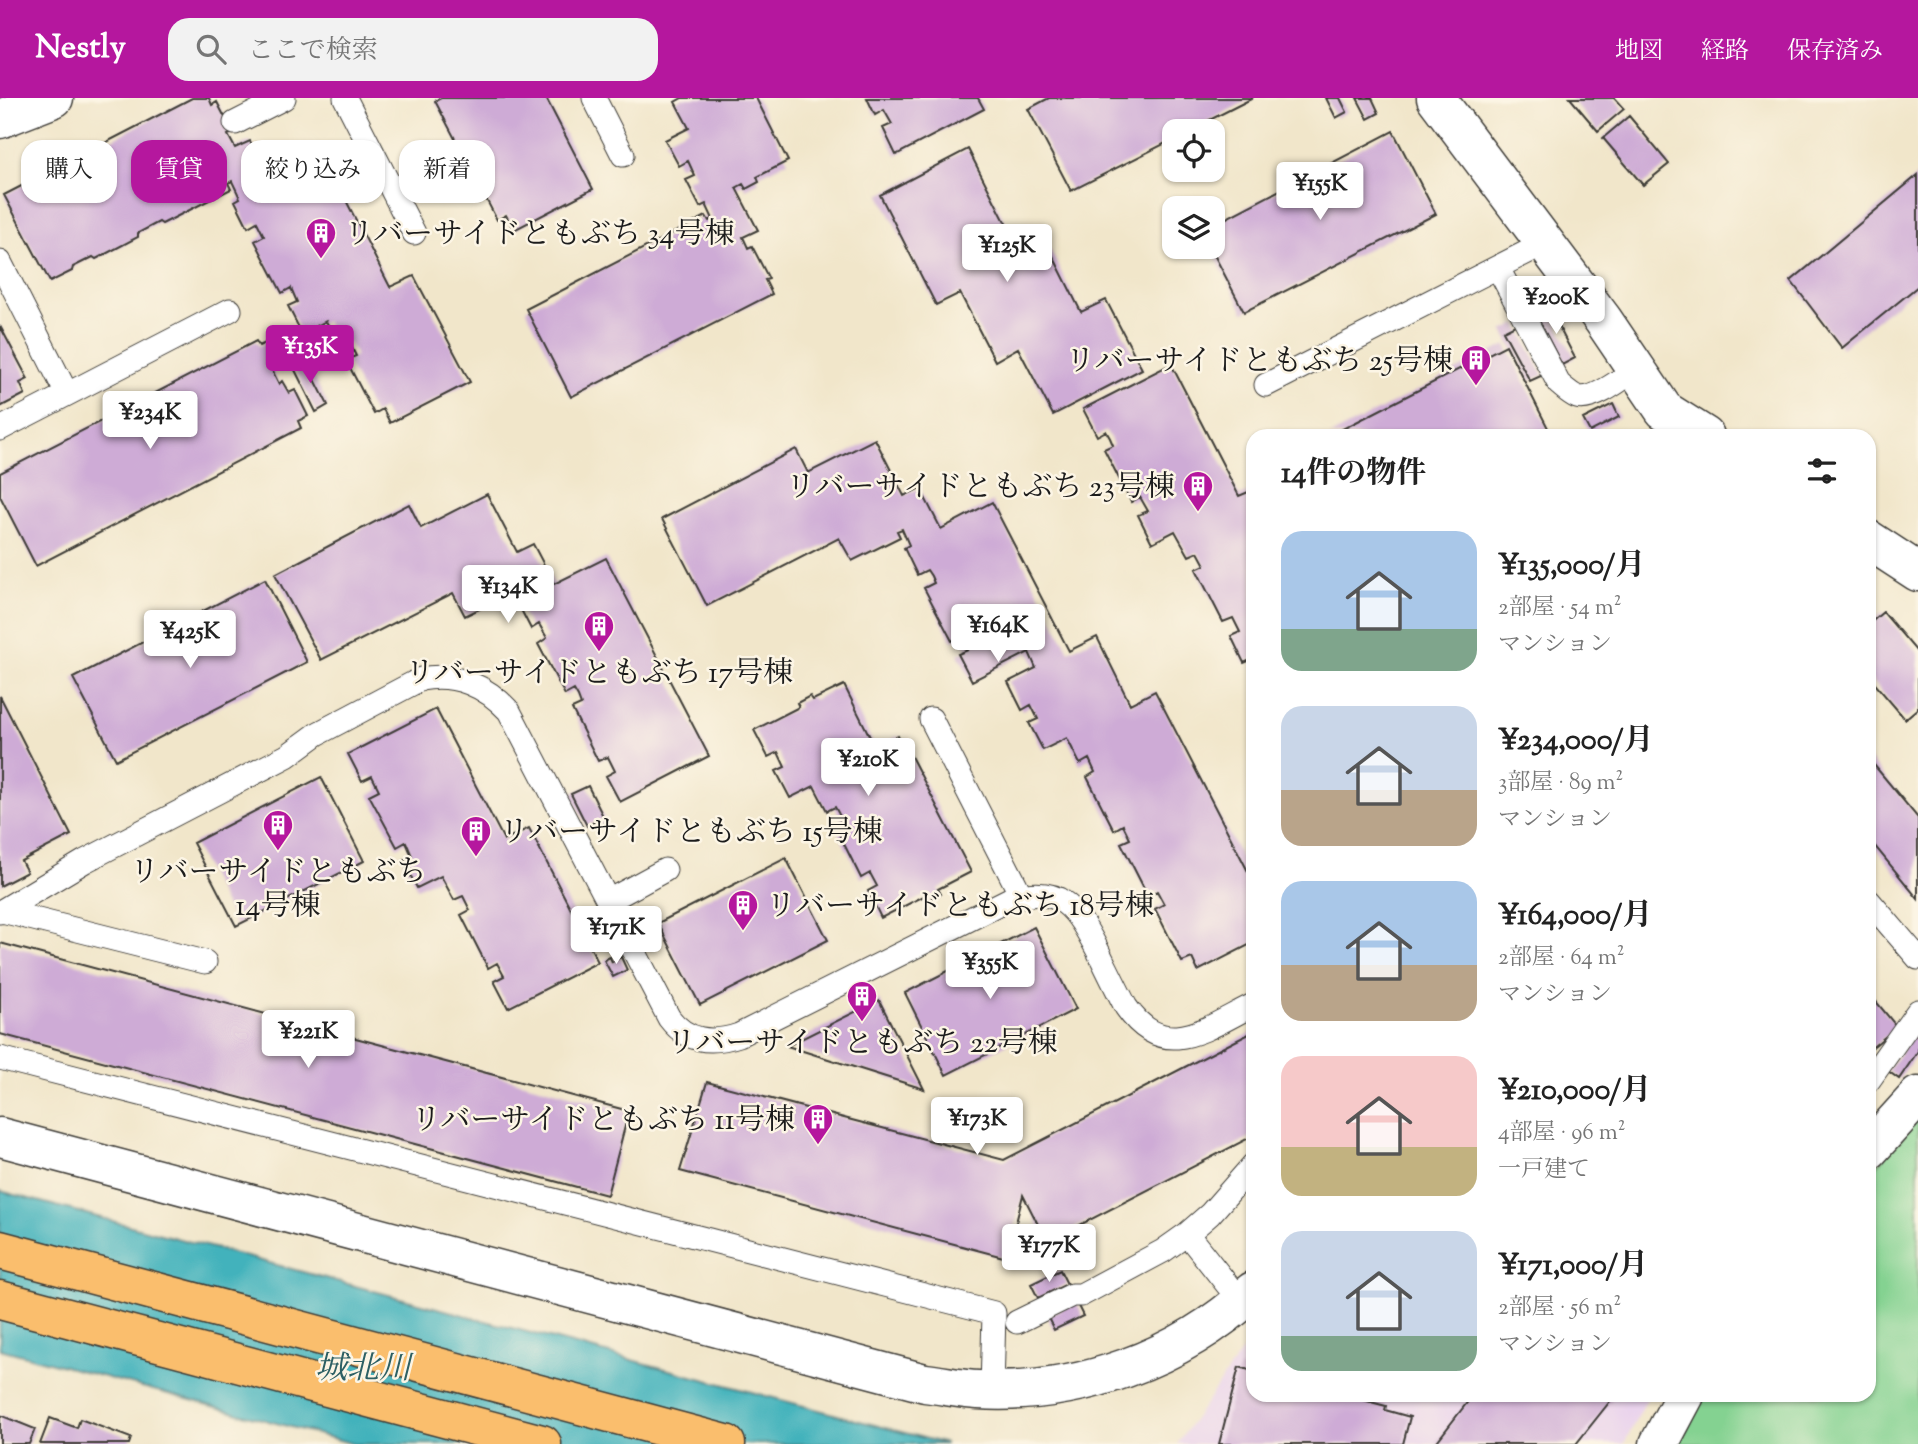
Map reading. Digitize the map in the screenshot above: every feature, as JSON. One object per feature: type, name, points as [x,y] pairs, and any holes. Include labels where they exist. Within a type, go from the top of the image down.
[{"type":"highway","points":[[0,1250],[726,1444]]},
{"type":"highway","points":[[0,1300],[542,1444]]},
{"type":"street","points":[[0,119],[54,98]]},
{"type":"street","points":[[1436,98],[1545,243],[1664,410],[1694,429]]},
{"type":"street","points":[[1876,545],[1918,572]]},
{"type":"street","points":[[1876,1142],[1918,1096]]},
{"type":"street","points":[[0,1137],[925,1383],[992,1390],[1048,1387],[1108,1374],[1183,1343],[1246,1298]]},
{"type":"street","points":[[1659,1444],[1681,1402]]},
{"type":"lane","points":[[235,123],[284,98]]},
{"type":"lane","points":[[345,98],[414,233]]},
{"type":"lane","points":[[594,98],[623,155]]},
{"type":"lane","points":[[1266,384],[1545,243]]},
{"type":"lane","points":[[0,262],[67,394]]},
{"type":"lane","points":[[1498,268],[1559,384],[1570,393],[1578,397],[1588,397],[1636,369]]},
{"type":"lane","points":[[0,429],[230,310]]},
{"type":"lane","points":[[1,912],[85,862],[287,757],[317,734],[421,679],[440,676],[461,680],[483,690],[498,699],[509,711],[669,1018],[684,1033],[701,1040],[713,1041],[739,1035],[1021,895],[1052,896],[1075,911],[1126,1007],[1134,1019],[1157,1035],[1185,1037],[1246,1008]]},
{"type":"lane","points":[[932,719],[1021,895]]},
{"type":"lane","points":[[608,901],[665,870]]},
{"type":"lane","points":[[1876,909],[1918,958]]},
{"type":"lane","points":[[1,912],[205,962]]},
{"type":"lane","points":[[1876,1070],[1918,1011]]},
{"type":"lane","points":[[0,1058],[994,1313],[992,1390]]},
{"type":"lane","points":[[1017,1322],[1072,1295],[1081,1295],[1163,1251],[1210,1214],[1246,1173]]},
{"type":"lane","points":[[1187,1234],[1246,1296]]},
{"type":"shaded area","points":[[1246,1345],[1246,1402],[1645,1402],[1624,1444],[1177,1444]]},
{"type":"green space","points":[[1918,1117],[1918,1444],[1675,1444],[1696,1402],[1876,1402],[1876,1167]]},
{"type":"water","name":"城北川","points":[[0,1191],[946,1444],[354,1444],[0,1349]]},
{"type":"building","name":"リバーサイドともぶち 34号棟","points":[[192,98],[209,98],[212,105],[217,102],[233,133],[228,135],[235,148],[241,145],[241,203],[347,203],[390,287],[414,276],[470,382],[390,423],[383,409],[374,414],[346,360],[356,356],[349,342],[340,347],[326,321],[302,334],[288,306],[297,302],[291,288],[282,293],[255,241],[264,236],[257,222],[248,227],[235,201],[240,198],[232,181],[228,183],[231,189],[227,191],[227,140],[131,140],[131,203],[203,203],[162,224],[159,222],[138,233],[138,237],[96,259],[93,257],[73,267],[72,271],[50,282],[4,195],[21,186],[21,203],[117,203],[117,140],[111,140]]},
{"type":"building","points":[[441,98],[546,98],[593,189],[514,230],[506,215],[497,220],[488,203],[495,203],[495,140],[456,140],[435,101]]},
{"type":"building","points":[[682,98],[756,98],[788,161],[757,177],[759,182],[746,189],[743,184],[736,188],[758,230],[743,237],[748,248],[752,246],[769,279],[765,280],[772,294],[571,397],[526,309],[706,216],[709,221],[713,219],[706,204],[700,207],[686,180],[695,176],[688,161],[679,166],[665,140],[689,128],[675,102]]},
{"type":"building","points":[[867,98],[978,98],[984,109],[896,155],[883,128],[892,124],[884,110],[875,115]]},
{"type":"building","points":[[1049,98],[1253,98],[1212,119],[1162,119],[1162,145],[1071,191],[1028,109]]},
{"type":"building","points":[[1326,98],[1340,98],[1347,112],[1336,118]]},
{"type":"building","points":[[1357,98],[1372,98],[1379,113],[1368,119]]},
{"type":"building","points":[[1570,98],[1614,98],[1624,109],[1598,131]]},
{"type":"building","points":[[1629,116],[1669,164],[1643,185],[1603,138]]},
{"type":"building","points":[[1393,131],[1436,214],[1244,312],[1216,259],[1225,259],[1225,219]]},
{"type":"building","points":[[968,149],[1023,257],[1047,244],[1081,312],[1106,300],[1142,369],[1053,415],[1018,348],[995,361],[960,293],[936,305],[880,195]]},
{"type":"building","points":[[1918,175],[1918,286],[1842,348],[1791,281]]},
{"type":"building","points":[[1549,308],[1575,358],[1562,365],[1536,315]]},
{"type":"building","points":[[1517,324],[1543,375],[1530,381],[1503,331]]},
{"type":"building","points":[[0,326],[28,379],[20,383],[25,394],[0,407]]},
{"type":"building","points":[[256,341],[259,346],[270,341],[282,365],[272,370],[279,384],[282,381],[289,393],[295,390],[308,416],[298,421],[301,428],[36,566],[0,496],[0,473]]},
{"type":"building","name":"リバーサイドともぶち 25号棟","points":[[1506,345],[1548,428],[1546,429],[1343,429]]},
{"type":"building","points":[[304,358],[328,405],[316,412],[292,364]]},
{"type":"building","name":"リバーサイドともぶち 23号棟","points":[[1171,364],[1239,496],[1246,493],[1246,662],[1244,663],[1231,636],[1240,632],[1233,618],[1223,622],[1196,569],[1205,565],[1198,552],[1189,556],[1175,531],[1152,543],[1138,515],[1148,511],[1140,497],[1131,502],[1104,449],[1113,445],[1110,438],[1106,431],[1097,436],[1083,409]]},
{"type":"building","points":[[1613,404],[1619,417],[1596,429],[1588,429],[1583,419]]},
{"type":"building","points":[[875,439],[904,496],[920,488],[941,529],[992,502],[1069,651],[1097,637],[1130,704],[1155,691],[1246,867],[1246,947],[1198,971],[1192,958],[1182,962],[1155,909],[1164,904],[1157,891],[1148,896],[1121,843],[1130,839],[1123,825],[1114,830],[1087,777],[1095,772],[1089,759],[1080,764],[1067,738],[1043,750],[1029,723],[1038,719],[1031,705],[1022,710],[1008,682],[1036,668],[1029,652],[972,681],[958,654],[968,650],[961,637],[952,641],[924,588],[934,583],[931,576],[927,570],[917,575],[904,548],[909,545],[902,529],[897,531],[900,537],[852,561],[839,538],[707,606],[662,519],[796,449],[808,473]]},
{"type":"building","name":"リバーサイドともぶち 17号棟","points":[[487,494],[517,552],[533,544],[554,584],[606,558],[709,756],[620,802],[606,776],[615,771],[608,757],[598,761],[572,709],[581,705],[578,697],[574,690],[565,695],[538,644],[547,638],[539,624],[531,629],[517,602],[523,599],[515,583],[510,585],[514,592],[465,616],[453,593],[321,660],[275,574],[409,504],[421,528]]},
{"type":"building","points":[[265,579],[307,662],[116,760],[73,678]]},
{"type":"building","points":[[1883,612],[1918,653],[1918,708],[1905,719],[1876,685],[1876,618]]},
{"type":"building","points":[[844,685],[875,747],[898,736],[902,739],[971,872],[938,889],[941,894],[928,900],[926,895],[881,918],[868,891],[877,886],[870,873],[861,878],[834,824],[842,820],[835,807],[827,811],[814,786],[790,798],[776,771],[785,767],[778,752],[768,757],[754,730],[799,707],[797,703],[810,696],[813,700]]},
{"type":"building","points":[[0,696],[71,835],[21,861],[27,872],[0,886]]},
{"type":"building","name":"リバーサイドともぶち 15号棟","points":[[436,709],[504,840],[529,828],[598,962],[508,1008],[494,981],[504,976],[497,963],[488,968],[461,915],[470,910],[463,896],[454,900],[441,876],[417,888],[403,861],[412,856],[406,842],[397,847],[369,795],[379,790],[372,776],[362,781],[348,754]]},
{"type":"building","points":[[1876,767],[1918,818],[1918,899],[1876,848]]},
{"type":"building","name":"リバーサイドともぶち 14号棟","points":[[321,777],[364,861],[236,926],[193,843]]},
{"type":"building","points":[[588,786],[606,822],[599,826],[597,821],[587,826],[571,794]]},
{"type":"building","name":"リバーサイドともぶち 18号棟","points":[[786,858],[828,940],[700,1005],[658,923]]},
{"type":"building","points":[[1034,927],[1076,1009],[946,1075],[905,993]]},
{"type":"building","points":[[0,943],[629,1111],[607,1195],[0,1034]]},
{"type":"building","points":[[610,957],[612,962],[621,957],[627,970],[613,977],[604,960]]},
{"type":"building","name":"リバーサイドともぶち 22号棟","points":[[879,1000],[924,1089],[787,1046]]},
{"type":"building","points":[[1876,1002],[1897,1027],[1876,1044]]},
{"type":"building","points":[[1918,1027],[1918,1051],[1899,1079],[1888,1071]]},
{"type":"building","name":"リバーサイドともぶち 11号棟","points":[[1246,1036],[1246,1140],[1047,1242],[1023,1195],[1007,1258],[680,1171],[707,1082],[1004,1160]]},
{"type":"building","points":[[1060,1270],[1067,1284],[1038,1298],[1031,1284]]},
{"type":"building","points":[[1076,1302],[1083,1316],[1054,1330],[1047,1316]]},
{"type":"building","points":[[1239,1367],[1246,1369],[1246,1402],[1371,1402],[1386,1406],[1385,1410],[1410,1417],[1403,1444],[1219,1444]]},
{"type":"building","points":[[1468,1402],[1609,1402],[1576,1444],[1435,1444]]},
{"type":"building","points":[[0,1415],[35,1429],[29,1444],[0,1444]]},
{"type":"building","points":[[50,1418],[77,1428],[80,1419],[131,1438],[129,1444],[40,1444]]},
{"type":"place","name":"リバーサイドともぶち 34号棟","points":[[321,260]]},
{"type":"place","name":"リバーサイドともぶち 25号棟","points":[[1476,387]]},
{"type":"place","name":"リバーサイドともぶち 23号棟","points":[[1198,513]]},
{"type":"place","name":"リバーサイドともぶち 17号棟","points":[[599,653]]},
{"type":"place","name":"リバーサイドともぶち 14号棟","points":[[278,852]]},
{"type":"place","name":"リバーサイドともぶち 15号棟","points":[[476,858]]},
{"type":"place","name":"リバーサイドともぶち 18号棟","points":[[743,932]]},
{"type":"place","name":"リバーサイドともぶち 22号棟","points":[[862,1023]]},
{"type":"place","name":"リバーサイドともぶち 11号棟","points":[[818,1146]]}]
